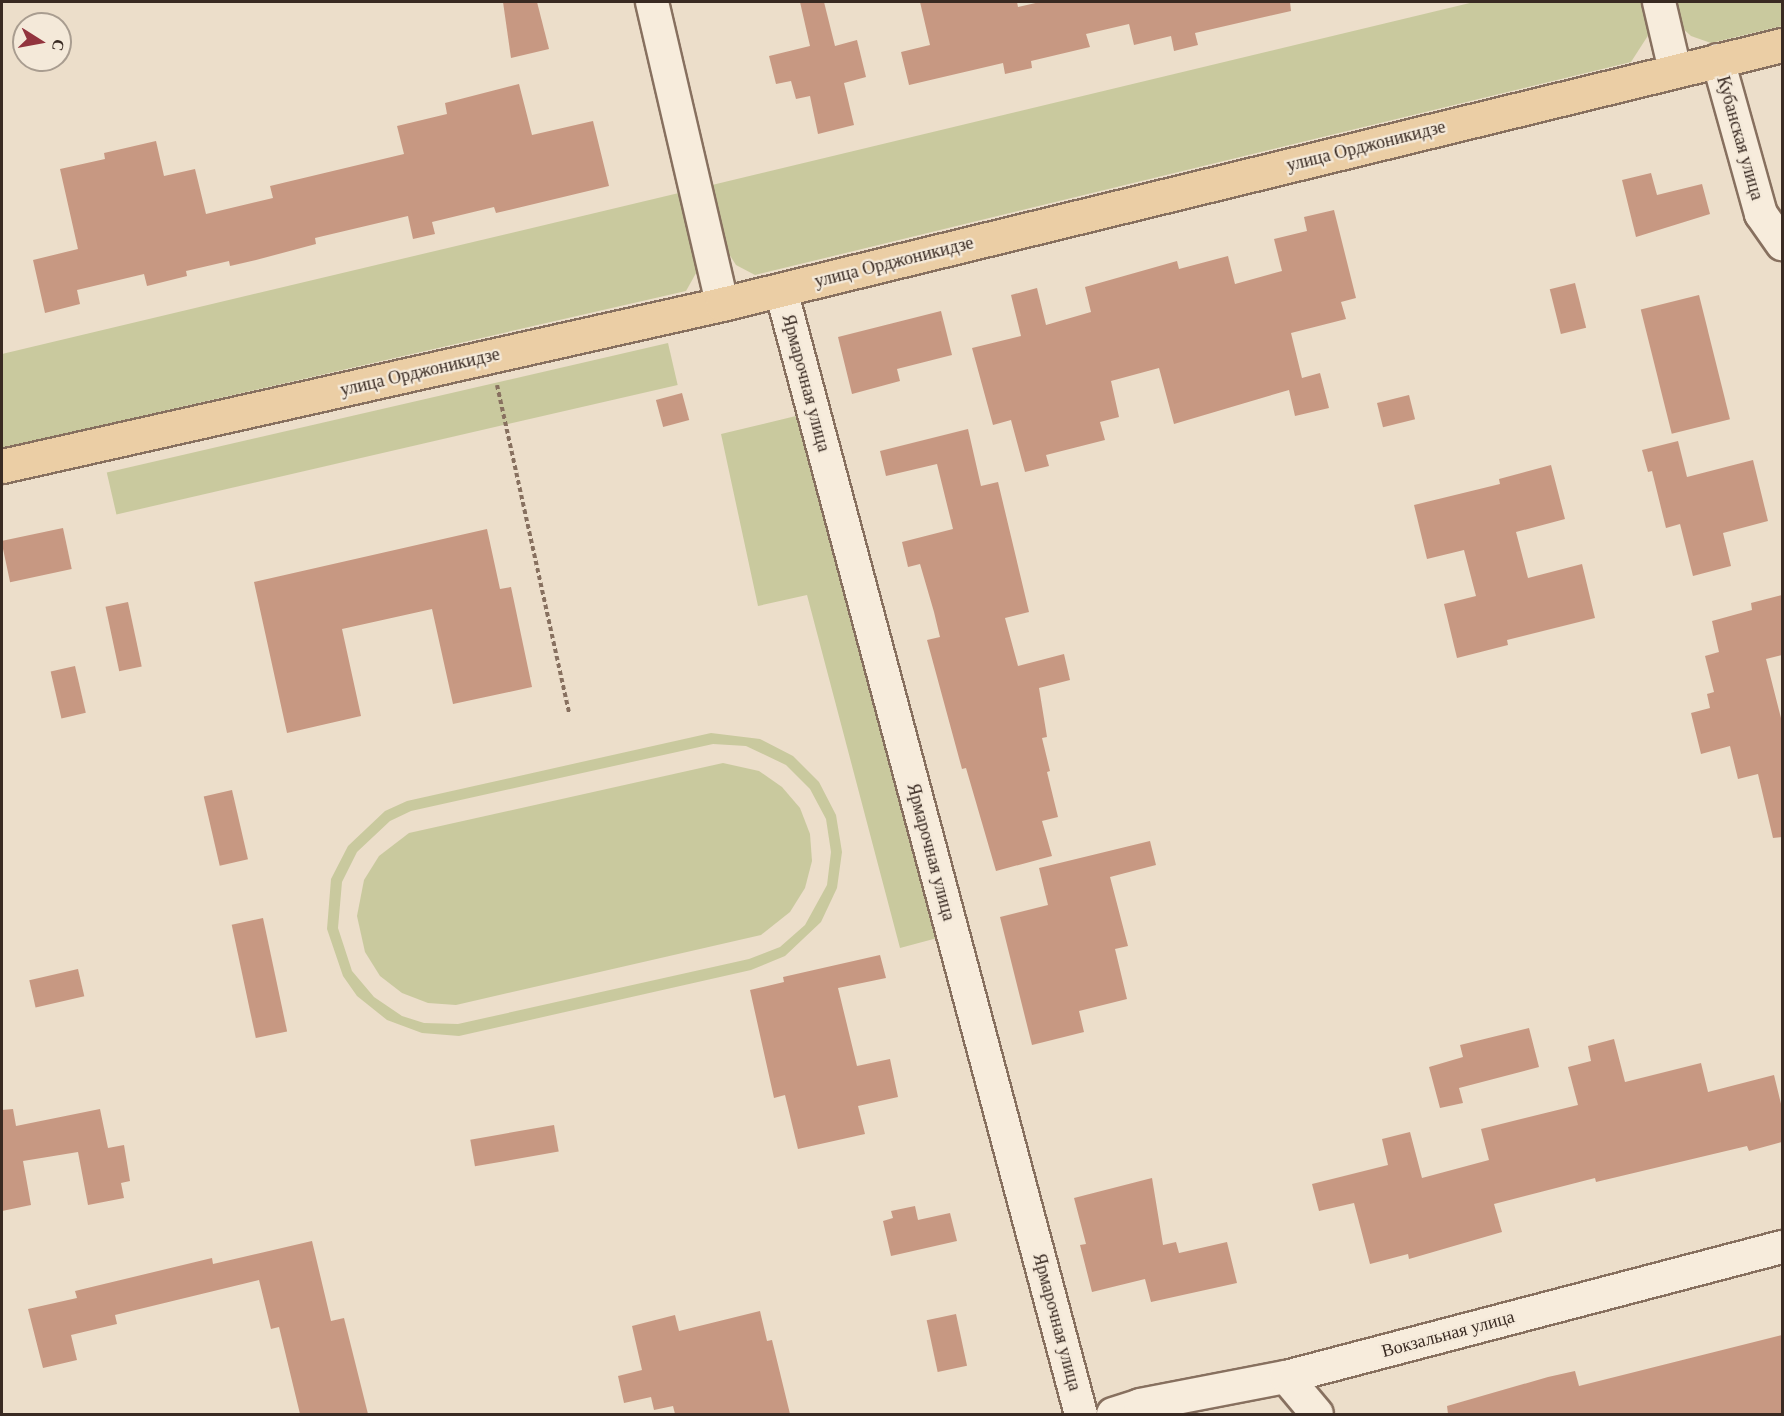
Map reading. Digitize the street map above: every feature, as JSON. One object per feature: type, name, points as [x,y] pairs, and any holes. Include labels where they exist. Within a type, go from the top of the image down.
[{"type":"main road","name":"улица Орджоникидзе","points":[[2,466],[722,304],[1782,45]]},
{"type":"street","points":[[652,2],[722,304]]},
{"type":"street","points":[[1659,2],[1675,70]]},
{"type":"street","name":"Кубанская улица","points":[[1718,60],[1761,214],[1782,244]]},
{"type":"street","name":"Ярмарочная улица","points":[[781,290],[1081,1414]]},
{"type":"street","name":"Вокзальная улица","points":[[1113,1414],[1140,1405],[1286,1377],[1782,1247]]},
{"type":"street","points":[[1286,1377],[1317,1414]]},
{"type":"path","points":[[490,356],[569,712]]},
{"type":"green space","points":[[1474,2],[1641,2],[1649,34],[1631,62],[755,275],[736,265],[729,254],[712,185]]},
{"type":"green space","points":[[1674,2],[1782,2],[1782,26],[1711,43],[1691,36],[1679,25]]},
{"type":"green space","points":[[683,192],[700,266],[686,291],[2,448],[2,354]]},
{"type":"green space","points":[[668,343],[678,385],[116,514],[107,473]]},
{"type":"green space","points":[[800,415],[941,937],[900,948],[807,595],[758,606],[721,434]]},
{"type":"green space","points":[[711,733],[760,739],[793,756],[819,782],[836,815],[842,852],[837,888],[821,922],[785,956],[751,970],[459,1036],[422,1033],[387,1020],[357,996],[343,976],[327,929],[331,879],[348,846],[385,811],[407,801]],"holes":[[[713,744],[746,746],[786,765],[810,789],[826,819],[831,852],[827,885],[805,925],[780,947],[749,959],[458,1024],[424,1023],[402,1016],[374,997],[352,971],[338,928],[342,882],[357,852],[390,821],[411,811]]]},
{"type":"green space","points":[[723,763],[759,771],[782,787],[800,808],[810,834],[812,861],[805,888],[790,912],[761,935],[456,1005],[428,1003],[402,993],[380,976],[365,952],[357,916],[364,880],[379,856],[409,833]]},
{"type":"building","points":[[503,2],[537,2],[549,49],[511,58]]},
{"type":"building","points":[[800,2],[824,2],[835,46],[857,40],[866,77],[844,83],[854,125],[818,134],[810,96],[796,99],[791,81],[776,84],[769,56],[810,46]]},
{"type":"building","points":[[920,2],[1017,2],[1018,7],[1040,2],[1290,2],[1291,11],[1195,33],[1198,45],[1174,51],[1171,36],[1134,45],[1129,24],[1086,34],[1090,47],[1031,61],[1032,68],[1005,74],[1003,63],[909,85],[901,52],[930,45]]},
{"type":"building","points":[[519,84],[532,135],[593,121],[609,186],[496,213],[494,207],[432,222],[435,234],[413,239],[408,216],[315,238],[316,244],[256,260],[230,266],[229,261],[186,271],[187,276],[147,286],[144,274],[77,290],[80,304],[45,313],[33,260],[78,249],[60,169],[105,159],[104,153],[156,141],[164,176],[195,169],[206,214],[273,198],[270,186],[404,154],[397,126],[447,114],[445,103]]},
{"type":"building","points":[[1651,173],[1657,195],[1702,184],[1710,214],[1636,237],[1622,180]]},
{"type":"building","points":[[1334,210],[1356,298],[1341,302],[1346,319],[1291,333],[1302,378],[1320,373],[1329,408],[1295,416],[1289,390],[1174,424],[1159,368],[1111,381],[1119,417],[1100,422],[1105,440],[1046,455],[1049,466],[1025,472],[1011,420],[993,425],[972,348],[1021,336],[1011,295],[1037,288],[1046,325],[1091,312],[1085,287],[1177,261],[1179,269],[1228,256],[1235,284],[1282,271],[1274,239],[1307,231],[1304,217]]},
{"type":"building","points":[[1575,283],[1586,328],[1561,334],[1550,289]]},
{"type":"building","points":[[1699,295],[1730,419],[1672,434],[1641,310]]},
{"type":"building","points":[[941,311],[952,355],[897,369],[900,381],[852,394],[838,337]]},
{"type":"building","points":[[682,393],[689,420],[663,427],[656,400]]},
{"type":"building","points":[[1409,395],[1415,419],[1383,427],[1377,403]]},
{"type":"building","points":[[968,429],[981,486],[998,482],[1029,612],[1005,618],[1018,666],[1064,654],[1070,680],[1039,688],[1047,737],[1042,738],[1050,771],[1047,772],[1058,817],[1042,821],[1052,856],[996,871],[966,768],[962,769],[927,640],[940,637],[934,612],[920,564],[908,567],[902,542],[953,529],[937,464],[886,476],[880,451]]},
{"type":"building","points":[[1678,441],[1687,477],[1753,460],[1768,521],[1723,533],[1731,566],[1693,576],[1680,524],[1666,528],[1652,471],[1648,472],[1642,450]]},
{"type":"building","points":[[1551,465],[1565,519],[1516,532],[1528,578],[1582,564],[1595,618],[1507,640],[1508,645],[1457,658],[1444,604],[1476,596],[1464,550],[1427,559],[1414,505],[1500,484],[1499,479]]},
{"type":"building","points":[[63,528],[72,569],[10,582],[2,541]]},
{"type":"building","points":[[487,529],[500,589],[511,587],[532,687],[453,704],[432,609],[342,629],[361,716],[287,733],[254,582]]},
{"type":"building","points":[[1782,595],[1782,655],[1766,659],[1782,722],[1782,837],[1773,838],[1758,774],[1738,779],[1730,746],[1701,754],[1691,713],[1710,708],[1707,694],[1714,692],[1705,656],[1719,652],[1712,621],[1752,610],[1751,603]]},
{"type":"building","points":[[128,602],[142,667],[119,671],[106,607]]},
{"type":"building","points":[[75,666],[86,713],[61,718],[51,672]]},
{"type":"building","points":[[232,790],[248,859],[220,866],[204,797]]},
{"type":"building","points":[[1150,841],[1156,865],[1110,877],[1128,946],[1115,949],[1127,999],[1079,1011],[1084,1032],[1032,1045],[1000,917],[1048,905],[1039,868]]},
{"type":"building","points":[[263,918],[287,1031],[256,1038],[232,925]]},
{"type":"building","points":[[880,955],[886,978],[838,988],[857,1066],[890,1059],[898,1097],[858,1106],[865,1134],[798,1149],[785,1095],[774,1098],[750,990],[784,982],[783,977]]},
{"type":"building","points":[[78,969],[84,996],[36,1008],[29,980]]},
{"type":"building","points":[[1529,1028],[1539,1067],[1459,1088],[1463,1103],[1440,1108],[1429,1067],[1463,1057],[1460,1045]]},
{"type":"building","points":[[1614,1039],[1625,1082],[1701,1063],[1708,1092],[1774,1075],[1782,1108],[1782,1142],[1749,1151],[1747,1146],[1596,1182],[1595,1178],[1494,1204],[1502,1232],[1409,1259],[1408,1254],[1370,1264],[1354,1203],[1319,1211],[1312,1184],[1388,1165],[1382,1139],[1410,1132],[1422,1178],[1489,1160],[1481,1129],[1578,1105],[1568,1067],[1591,1061],[1588,1046]]},
{"type":"building","points":[[13,1109],[16,1126],[100,1109],[108,1148],[124,1145],[130,1181],[121,1183],[124,1198],[88,1205],[78,1152],[23,1161],[31,1205],[2,1211],[2,1110]]},
{"type":"building","points":[[554,1125],[559,1152],[475,1166],[470,1140]]},
{"type":"building","points":[[1152,1178],[1163,1245],[1176,1242],[1179,1253],[1227,1242],[1237,1283],[1151,1302],[1145,1279],[1092,1292],[1080,1245],[1086,1244],[1074,1198]]},
{"type":"building","points":[[915,1206],[918,1220],[950,1213],[957,1241],[891,1256],[883,1221],[893,1218],[891,1211]]},
{"type":"building","points":[[312,1241],[331,1321],[344,1318],[368,1414],[300,1414],[279,1327],[271,1329],[259,1280],[115,1315],[117,1324],[71,1335],[77,1360],[43,1368],[28,1309],[77,1298],[75,1291],[212,1258],[213,1264]]},
{"type":"building","points":[[760,1311],[767,1341],[772,1340],[790,1414],[675,1414],[673,1406],[654,1410],[651,1397],[624,1403],[618,1376],[642,1370],[632,1326],[675,1315],[679,1331]]},
{"type":"building","points":[[956,1314],[967,1366],[938,1372],[927,1320]]},
{"type":"building","points":[[1782,1335],[1782,1414],[1448,1414],[1447,1406],[1548,1377],[1575,1371],[1579,1386]]}]
